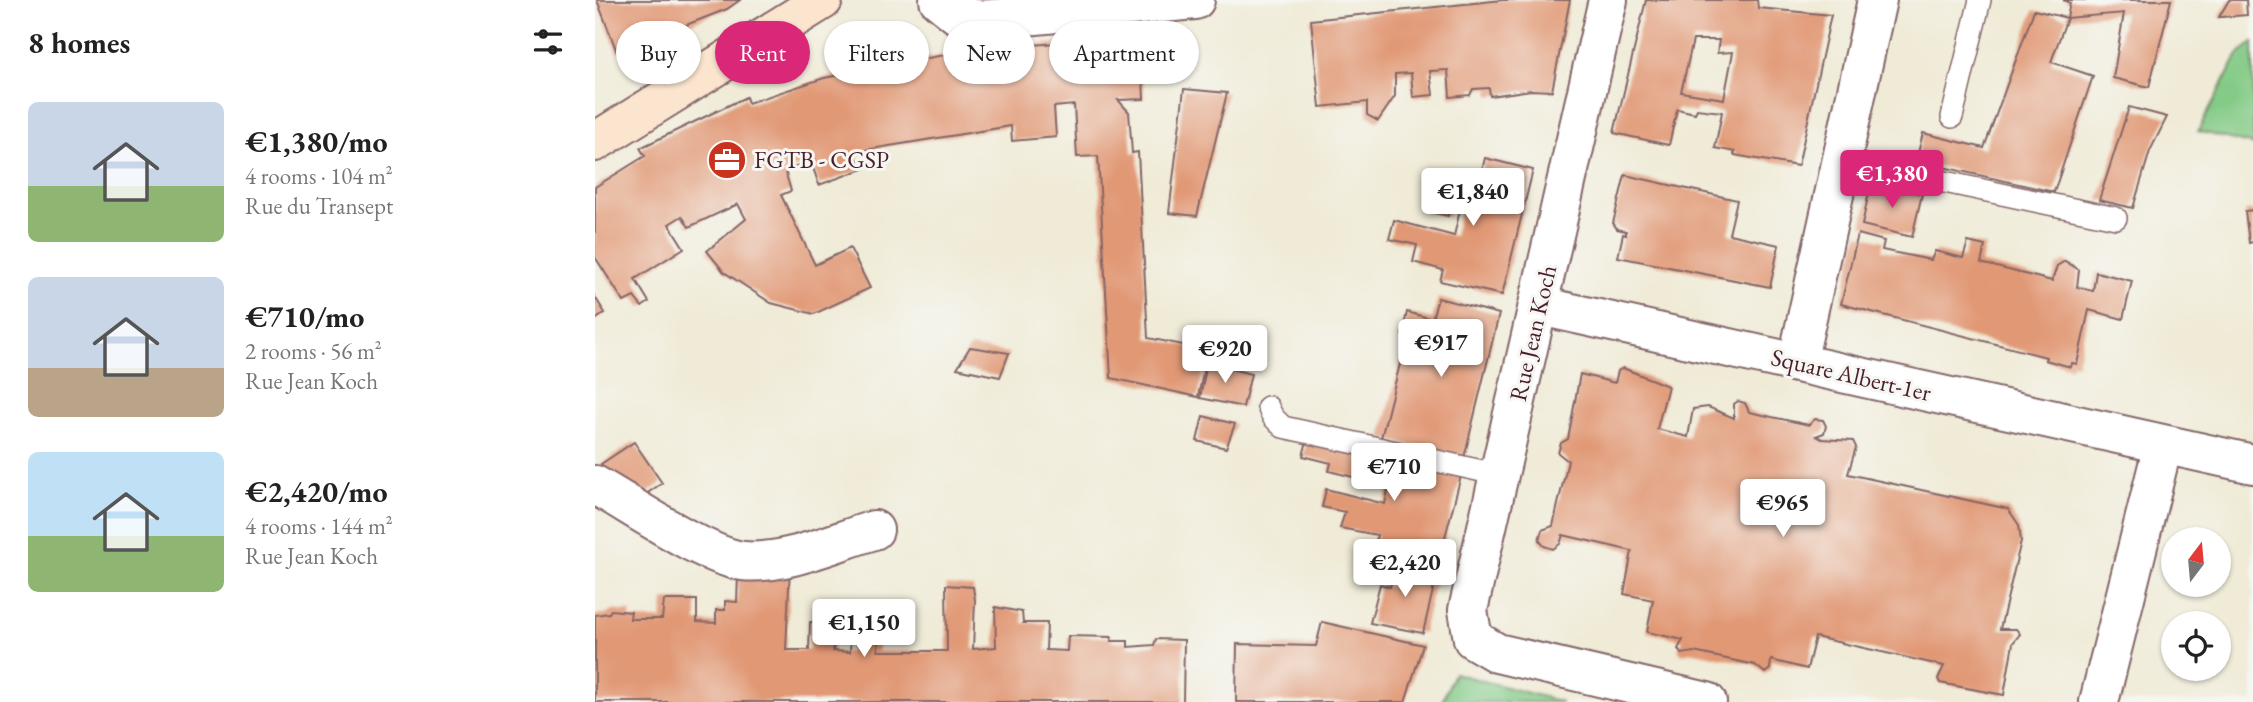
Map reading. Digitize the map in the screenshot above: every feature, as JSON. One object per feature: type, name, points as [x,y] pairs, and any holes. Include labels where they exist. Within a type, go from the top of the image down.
[{"type":"main road","points":[[595,142],[823,0]]},
{"type":"street","points":[[939,0],[959,16],[982,20],[1195,0]]},
{"type":"street","name":"Rue Jean Koch","points":[[1608,0],[1540,306],[1468,610],[1473,639],[1497,653],[1707,702]]},
{"type":"street","points":[[1797,363],[1877,0]]},
{"type":"street","name":"Square Albert-1er","points":[[1540,306],[2253,464]]},
{"type":"street","points":[[2099,702],[2163,445]]},
{"type":"street","points":[[595,485],[718,555],[744,561],[774,559],[874,530]]},
{"type":"lane","points":[[1952,117],[1980,0]]},
{"type":"lane","points":[[1840,160],[2116,218]]},
{"type":"lane","points":[[1268,407],[1283,427],[1500,475]]},
{"type":"green space","points":[[2253,42],[2253,145],[2198,131],[2238,55]]},
{"type":"green space","points":[[1454,673],[1562,702],[1442,702]]},
{"type":"building","points":[[597,0],[740,0],[727,9],[696,21],[616,21],[616,49]]},
{"type":"building","points":[[1503,0],[1570,0],[1552,91],[1531,90],[1490,96],[1489,88],[1473,89],[1470,95],[1450,97],[1448,70],[1430,71],[1433,95],[1413,97],[1411,73],[1395,74],[1395,96],[1378,121],[1367,115],[1367,102],[1320,107],[1311,20]]},
{"type":"building","points":[[1646,0],[1757,0],[1758,8],[1831,15],[1798,166],[1734,155],[1735,152],[1715,148],[1722,112],[1697,109],[1695,113],[1677,109],[1669,145],[1614,133]],"holes":[[[1693,40],[1719,40],[1717,53],[1733,52],[1724,99],[1681,92]]]},
{"type":"building","points":[[2063,0],[2171,0],[2149,87],[2113,78],[2124,13],[2067,18],[2070,3]]},
{"type":"building","points":[[2229,0],[2246,0],[2247,15],[2219,17]]},
{"type":"building","points":[[2034,10],[2067,18],[2051,62],[2093,76],[2054,192],[1916,161],[1923,133],[1984,148]]},
{"type":"building","points":[[1049,44],[1049,84],[1143,84],[1144,99],[1118,100],[1129,112],[1132,153],[1138,152],[1148,338],[1208,350],[1198,397],[1111,378],[1098,156],[1077,157],[1074,105],[1054,107],[1056,137],[1012,141],[1011,126],[853,152],[863,169],[819,185],[811,162],[785,171],[791,191],[781,195],[815,265],[850,248],[870,288],[814,314],[771,303],[724,272],[707,251],[746,219],[738,204],[689,227],[682,216],[669,224],[684,248],[635,279],[649,302],[642,307],[634,297],[624,302],[595,257],[595,187],[645,156],[640,148],[746,97],[748,103],[824,78],[824,84],[929,84],[929,58],[943,55],[943,84],[1035,84],[1035,45]]},
{"type":"building","points":[[1184,89],[1227,93],[1197,216],[1169,213]]},
{"type":"building","points":[[2129,107],[2167,117],[2150,151],[2133,208],[2099,200]]},
{"type":"building","points":[[1485,158],[1533,170],[1502,295],[1440,281],[1443,270],[1413,262],[1417,245],[1389,239],[1394,220],[1454,236],[1460,210],[1450,207],[1448,216],[1426,211],[1433,178],[1469,186],[1466,199],[1474,202]]},
{"type":"building","points":[[1625,175],[1737,200],[1729,234],[1779,245],[1770,287],[1618,257],[1626,231],[1617,229],[1613,223]]},
{"type":"building","points":[[1871,183],[1922,194],[1912,237],[1862,225]]},
{"type":"building","points":[[2253,210],[2253,242],[2249,243],[2245,211]]},
{"type":"building","points":[[1858,234],[1884,241],[1882,250],[1931,260],[1935,251],[1963,258],[1968,242],[1985,246],[1981,263],[2052,281],[2057,266],[2065,261],[2079,270],[2077,287],[2093,291],[2096,272],[2132,281],[2123,319],[2089,310],[2077,364],[2072,363],[2071,367],[2045,360],[2046,357],[1841,304]]},
{"type":"building","points":[[595,297],[605,313],[595,320]]},
{"type":"building","points":[[1438,298],[1499,314],[1464,458],[1381,438],[1402,356],[1421,361],[1426,341],[1402,335],[1407,312],[1432,319]]},
{"type":"building","points":[[970,347],[1009,353],[1000,377],[957,368]]},
{"type":"building","points":[[1207,363],[1251,374],[1243,407],[1200,398]]},
{"type":"building","points":[[1623,368],[1668,386],[1657,429],[1688,437],[1693,409],[1708,407],[1734,418],[1734,404],[1738,401],[1745,403],[1749,412],[1809,425],[1815,419],[1823,420],[1826,426],[1824,433],[1816,436],[1822,439],[1853,441],[1856,447],[1848,474],[2008,509],[2019,525],[2021,541],[2000,629],[2016,629],[2020,634],[2013,643],[2004,695],[1940,683],[1938,679],[1944,666],[1815,637],[1807,669],[1771,660],[1770,669],[1765,673],[1755,665],[1694,652],[1681,654],[1678,649],[1683,640],[1647,632],[1653,600],[1624,594],[1632,551],[1563,535],[1560,544],[1553,549],[1544,546],[1539,540],[1542,530],[1553,526],[1568,461],[1558,453],[1561,443],[1568,439],[1580,374],[1615,383],[1618,371]]},
{"type":"building","points":[[1203,416],[1235,424],[1226,448],[1197,441]]},
{"type":"building","points":[[1307,441],[1461,476],[1437,568],[1374,551],[1377,535],[1340,528],[1345,512],[1322,507],[1326,489],[1385,504],[1389,486],[1329,471],[1331,463],[1303,456]]},
{"type":"building","points":[[634,442],[662,483],[636,501],[617,488],[601,464]]},
{"type":"building","points":[[1396,563],[1437,573],[1423,633],[1370,623],[1380,584],[1390,587]]},
{"type":"building","points":[[790,566],[786,650],[809,650],[810,622],[833,623],[833,651],[850,652],[851,630],[862,630],[863,621],[879,621],[878,651],[947,651],[946,585],[973,587],[973,649],[996,647],[995,607],[1022,612],[1023,623],[1047,623],[1046,650],[1067,651],[1068,636],[1112,637],[1111,641],[1128,641],[1128,647],[1154,645],[1156,639],[1184,640],[1183,702],[595,702],[595,615],[609,613],[611,610],[631,612],[630,619],[662,619],[664,600],[697,600],[697,622],[716,623],[716,610],[725,610],[725,601],[737,602],[738,575]]},
{"type":"building","points":[[1322,622],[1423,645],[1405,702],[1236,702],[1237,644],[1316,646]]},
{"type":"place","name":"FGTB - CGSP","points":[[727,160]]}]
